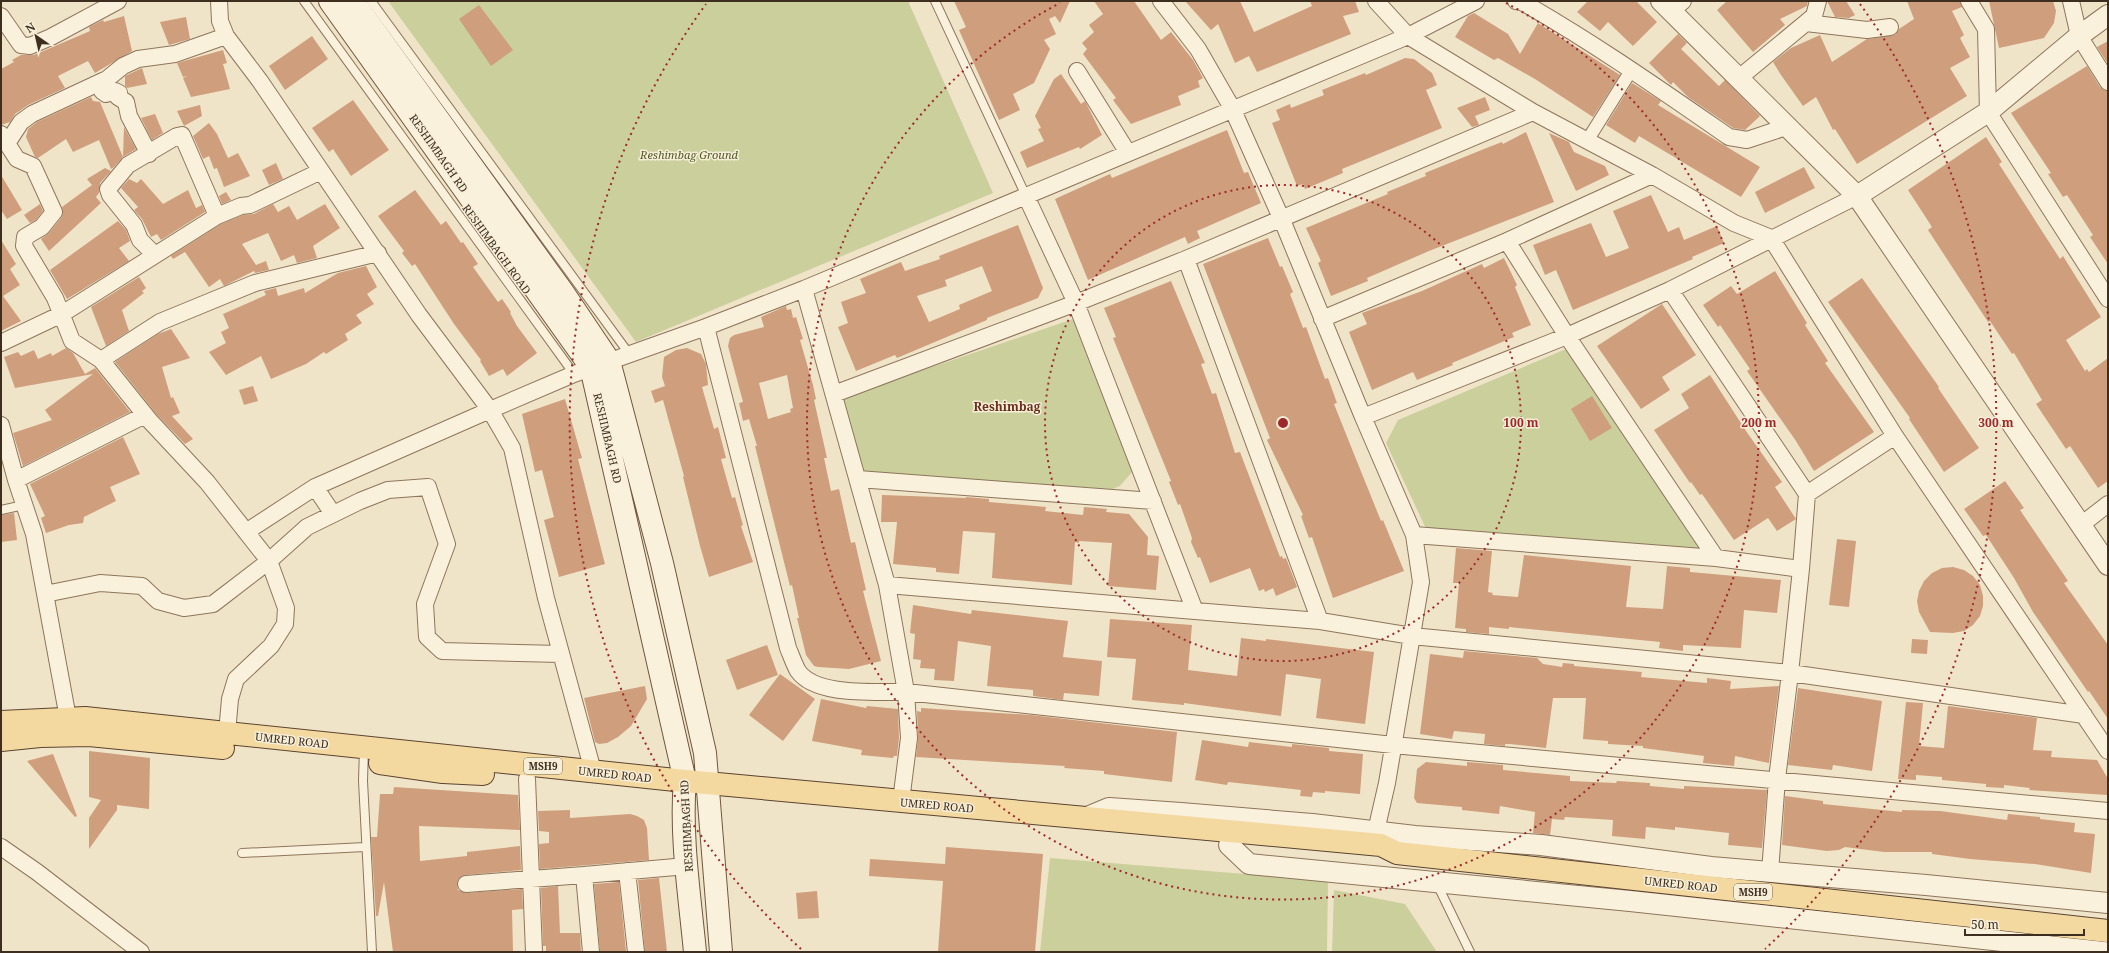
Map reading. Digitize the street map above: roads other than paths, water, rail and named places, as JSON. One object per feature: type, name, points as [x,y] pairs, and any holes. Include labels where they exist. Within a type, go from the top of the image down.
[{"type":"main road","name":"RESHIMBAGH RD","points":[[330,1],[592,368],[685,788],[688,866],[696,952]]},
{"type":"main road","points":[[353,1],[605,352],[592,368],[662,563],[705,753],[722,952]]},
{"type":"main road","name":"UMRED ROAD","points":[[1,722],[70,727],[85,718],[227,733],[364,754],[594,778]]},
{"type":"main road","points":[[1,740],[40,736],[70,727],[89,735],[364,754],[443,772],[465,772],[527,779],[594,778],[685,788],[999,817],[1229,845],[1378,859],[1397,853]]},
{"type":"main road","name":"UMRED ROAD","points":[[709,790],[902,801],[999,817],[1085,818],[1380,845],[1397,853],[2108,931]]},
{"type":"street","points":[[1,16],[21,45],[30,46],[51,37],[118,1]]},
{"type":"street","points":[[219,1],[220,21],[226,36],[260,81],[419,315],[490,410],[512,448],[545,591],[594,778]]},
{"type":"street","points":[[1161,1],[1198,49],[1232,108],[1282,220],[1363,417],[1414,535],[1421,582],[1387,783],[1376,830]]},
{"type":"street","points":[[1376,1],[1408,36],[1533,112],[1652,175],[1734,223],[1771,238],[1895,436],[2108,751]]},
{"type":"street","points":[[246,532],[315,487],[490,410],[592,368],[706,327],[804,289],[1232,108],[1408,36],[1476,1]]},
{"type":"street","points":[[1516,1],[1522,2],[1570,30],[1632,69],[1729,137],[1747,140],[1789,126]]},
{"type":"street","points":[[1739,78],[1814,16],[1818,1]]},
{"type":"street","points":[[1969,1],[1986,29],[1988,112],[2108,299]]},
{"type":"street","points":[[2072,1],[2079,36],[2108,82]]},
{"type":"street","points":[[1672,4],[1739,78],[1789,126],[1857,196],[2108,565]]},
{"type":"street","points":[[1363,417],[1566,336],[1670,290],[1857,196],[1988,112],[2079,36],[2108,14]]},
{"type":"street","points":[[1806,23],[1867,30],[1890,26]]},
{"type":"street","points":[[226,36],[175,54],[138,59],[123,66],[107,80],[32,114],[4,138],[17,159],[33,166],[54,212],[42,227],[25,237],[24,246],[62,314],[72,341],[100,360],[145,415],[207,482],[269,561],[286,608],[285,624],[271,646],[236,679],[230,699],[227,733]]},
{"type":"street","points":[[1587,141],[1632,69]]},
{"type":"street","points":[[1077,71],[1128,153]]},
{"type":"street","points":[[99,83],[102,91],[106,94],[115,91],[119,93],[118,97],[126,102],[129,116],[149,154]]},
{"type":"street","points":[[834,394],[1076,303],[1186,259],[1282,220],[1533,112]]},
{"type":"street","points":[[155,255],[140,240],[134,225],[110,195],[108,189],[128,165],[149,154],[177,136],[182,135],[217,216]]},
{"type":"street","points":[[1,343],[62,314],[217,216],[241,206],[250,205],[321,171]]},
{"type":"street","points":[[1322,319],[1507,242],[1652,175]]},
{"type":"street","points":[[1026,196],[1076,303],[1195,611]]},
{"type":"street","points":[[1507,242],[1566,336],[1716,558]]},
{"type":"street","points":[[100,360],[160,322],[255,283],[378,254]]},
{"type":"street","points":[[1186,259],[1320,621]]},
{"type":"street","points":[[804,289],[887,585],[906,692],[909,738],[902,801]]},
{"type":"street","points":[[1670,290],[1807,494],[1770,872]]},
{"type":"street","points":[[706,327],[788,648],[799,672],[815,684],[837,690],[906,692],[1393,745],[2108,811]]},
{"type":"street","points":[[16,480],[145,415]]},
{"type":"street","points":[[1,425],[16,480],[34,534],[70,727]]},
{"type":"street","points":[[1807,494],[1895,436]]},
{"type":"street","points":[[858,479],[1153,501]]},
{"type":"street","points":[[315,487],[333,514]]},
{"type":"street","points":[[45,594],[100,583],[142,586],[158,601],[184,608],[213,604],[269,561],[307,527],[388,490],[428,487],[447,544],[425,604],[427,638],[442,651],[562,654]]},
{"type":"street","points":[[2081,525],[2108,504]]},
{"type":"street","points":[[1414,535],[1716,558],[1800,569]]},
{"type":"street","points":[[887,585],[1320,621],[1412,636],[1790,673],[2084,715]]},
{"type":"street","points":[[527,779],[534,952]]},
{"type":"street","points":[[1085,818],[1110,808],[1376,830],[1415,836],[1541,845],[1711,867],[1926,885],[2108,903]]},
{"type":"street","points":[[1229,845],[1249,864],[1436,881],[2096,952]]},
{"type":"street","points":[[1,847],[140,952]]},
{"type":"street","points":[[466,884],[688,866]]},
{"type":"street","points":[[627,871],[636,952]]},
{"type":"street","points":[[584,875],[591,952]]},
{"type":"lane","name":"RESHIMBAGH ROAD","points":[[304,1],[592,368]]},
{"type":"lane","points":[[371,1],[630,354]]},
{"type":"lane","points":[[935,1],[1026,196]]},
{"type":"lane","points":[[1,510],[24,505]]},
{"type":"lane","points":[[364,754],[365,847],[372,952]]},
{"type":"lane","points":[[242,852],[365,847]]},
{"type":"lane","points":[[1436,881],[1470,952]]},
{"type":"district","name":"Reshimbag","points":[[1007,406]]},
{"type":"park label","name":"Reshimbag Ground","points":[[689,154]]}]
